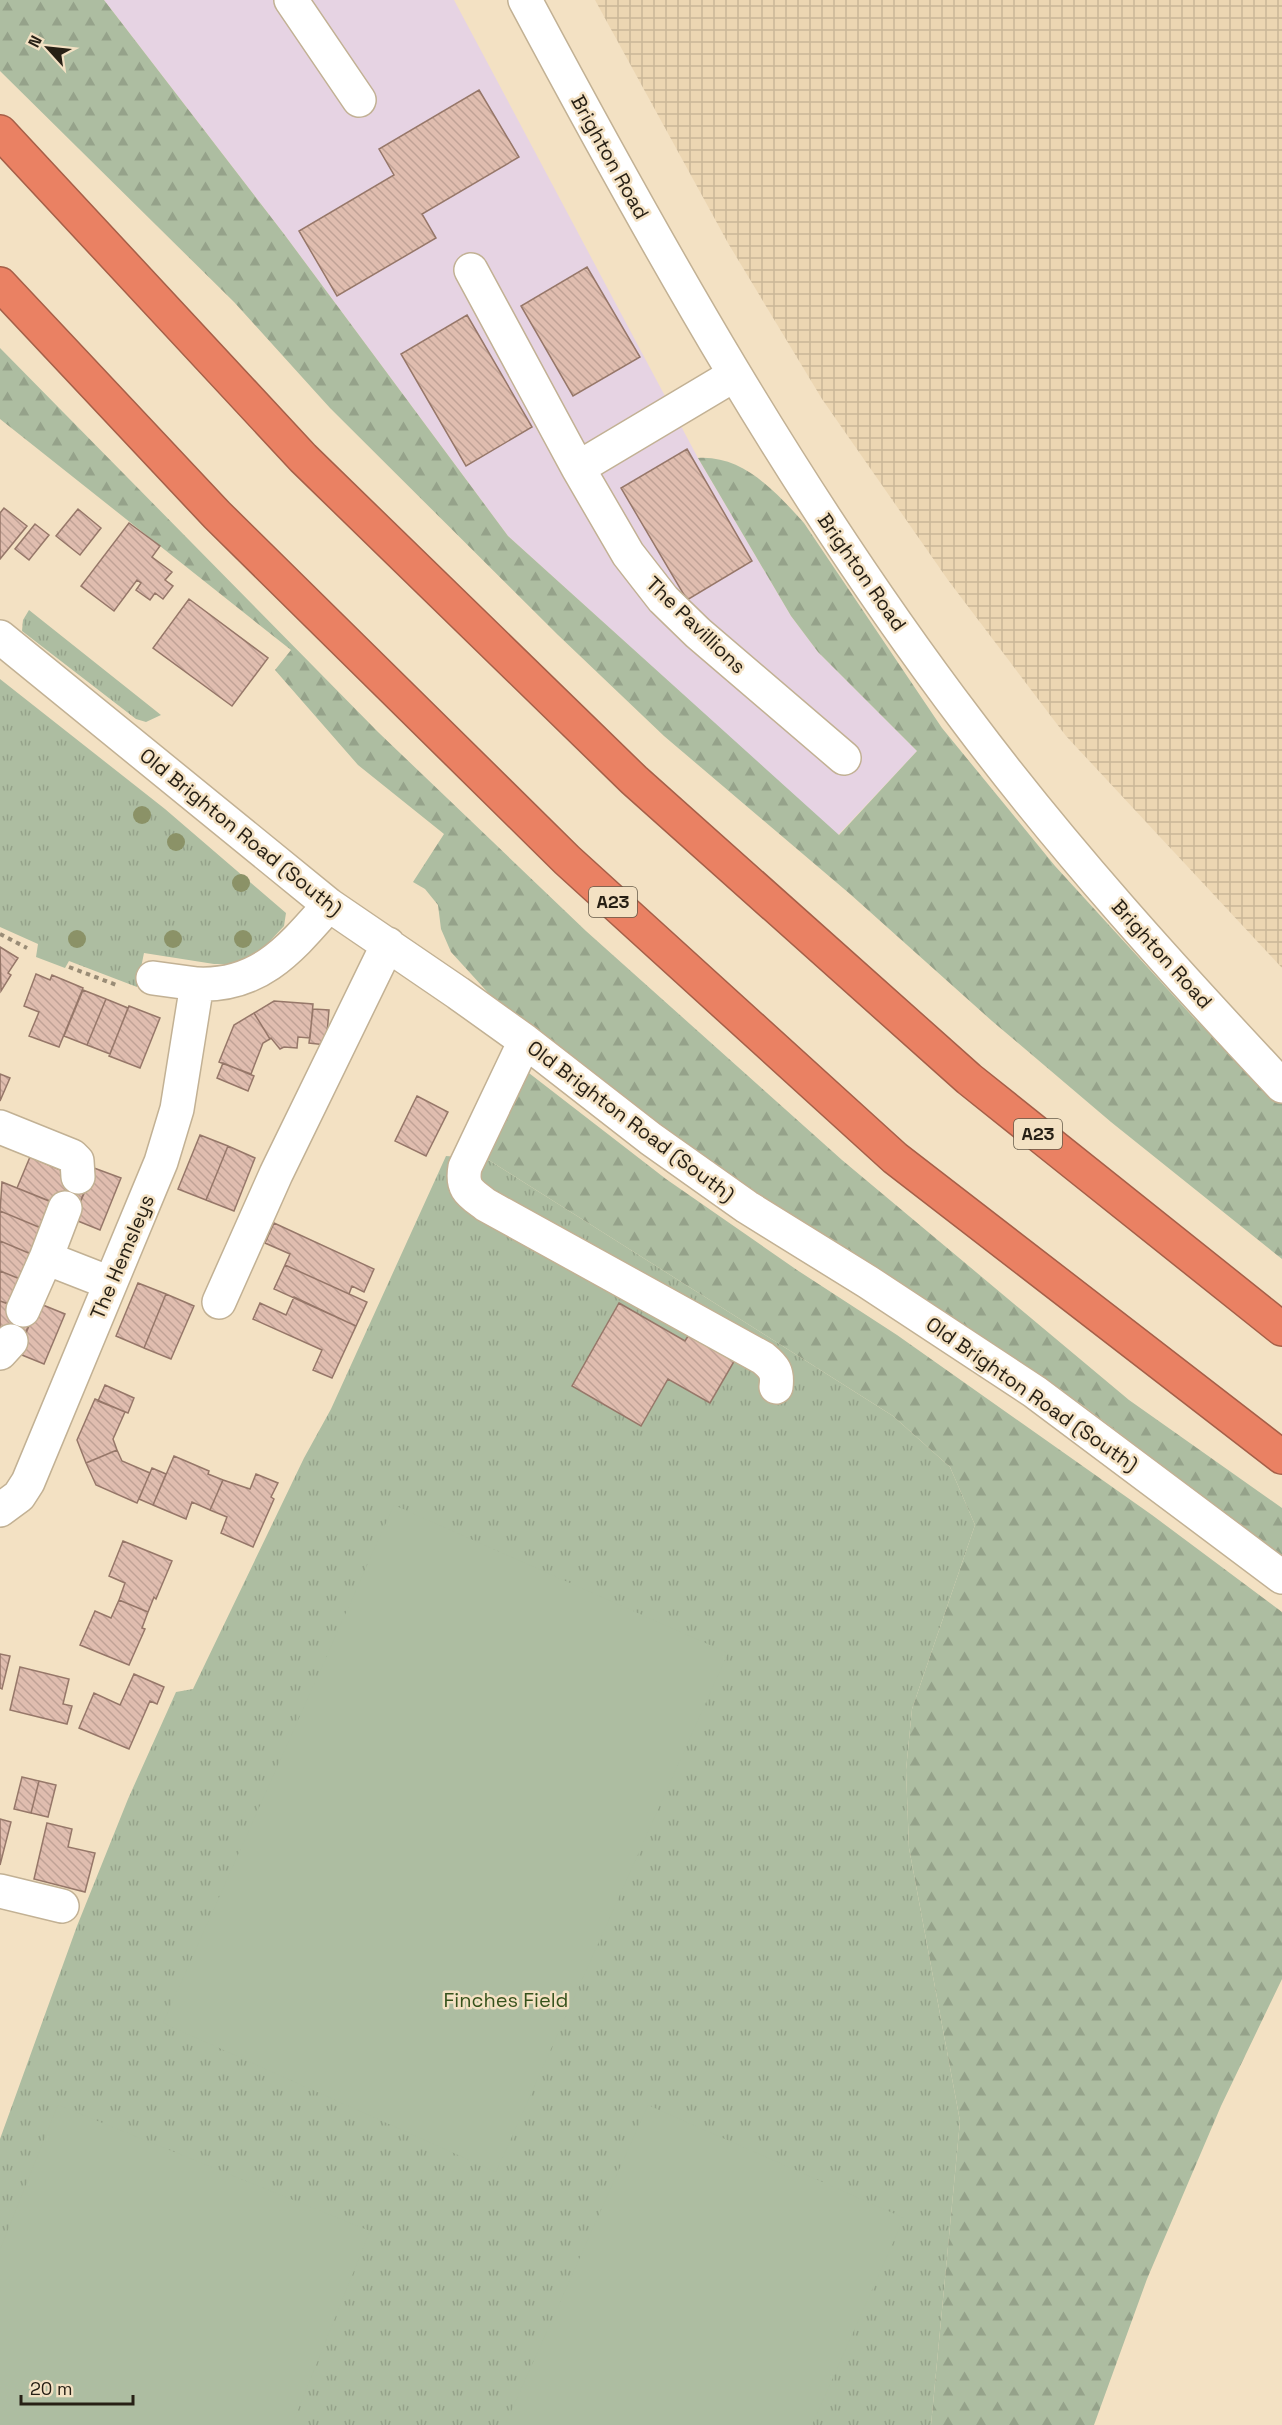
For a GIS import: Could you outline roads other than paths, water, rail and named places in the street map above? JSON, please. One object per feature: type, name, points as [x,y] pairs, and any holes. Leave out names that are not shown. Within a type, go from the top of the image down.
[{"type":"highway","name":"A23","points":[[0,132],[303,458],[634,780],[969,1079],[1282,1329]]},
{"type":"highway","name":"A23","points":[[0,284],[217,515],[567,860],[895,1158],[1282,1457]]},
{"type":"street","points":[[291,0],[359,100]]},
{"type":"street","name":"Brighton Road","points":[[525,0],[599,139],[734,375],[826,521],[922,660],[999,763],[1158,952],[1282,1086]]},
{"type":"street","name":"The Pavillions","points":[[471,270],[578,468],[628,554],[663,599],[698,633],[843,758]]},
{"type":"street","points":[[578,468],[734,375]]},
{"type":"street","name":"Old Brighton Road (South)","points":[[0,637],[329,905],[525,1041],[651,1139],[747,1207],[868,1282],[1035,1392],[1282,1577]]},
{"type":"street","points":[[153,978],[197,984],[234,981],[270,965],[299,939],[329,905]]},
{"type":"street","points":[[219,1302],[276,1174],[388,944]]},
{"type":"street","name":"The Hemsleys","points":[[0,1510],[19,1496],[28,1482],[110,1283],[137,1224],[170,1135],[177,1109],[197,984]]},
{"type":"street","points":[[525,1041],[465,1167],[463,1179],[466,1188],[486,1205],[763,1358],[773,1366],[777,1376],[776,1387]]},
{"type":"street","points":[[0,1127],[72,1156],[77,1161],[78,1177]]},
{"type":"street","points":[[23,1310],[65,1208]]},
{"type":"street","points":[[46,1258],[110,1283]]},
{"type":"street","points":[[0,1891],[62,1906]]},
{"type":"park label","name":"Finches Field","points":[[506,2000]]}]
